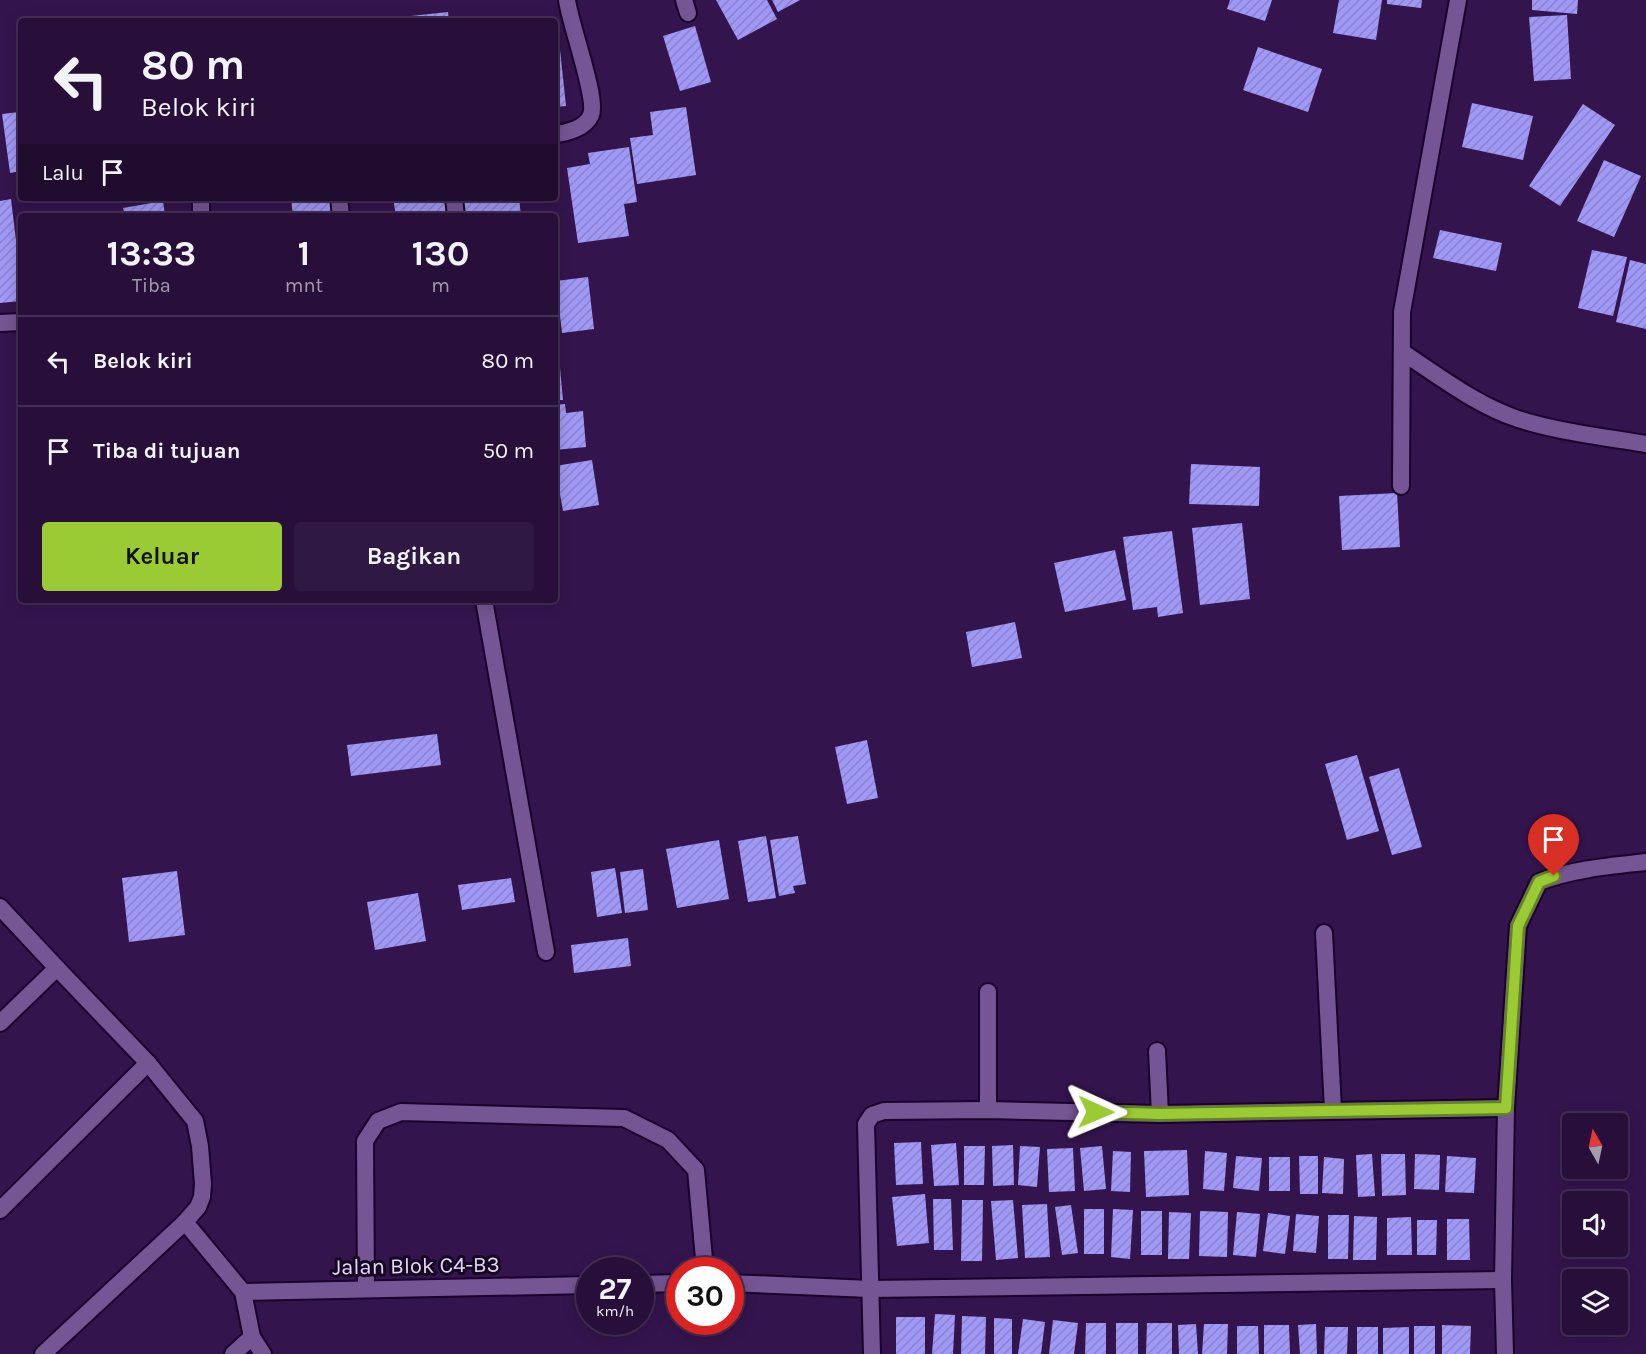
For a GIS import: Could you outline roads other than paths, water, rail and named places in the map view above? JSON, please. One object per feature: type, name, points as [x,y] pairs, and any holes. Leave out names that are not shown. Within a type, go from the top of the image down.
[{"type":"street","points":[[558,134],[581,127],[591,116],[592,97],[567,0]]},
{"type":"street","points":[[1401,486],[1402,312],[1458,0]]},
{"type":"street","points":[[0,323],[18,322]]},
{"type":"street","points":[[1402,352],[1487,406],[1517,419],[1646,444]]},
{"type":"street","points":[[485,603],[546,952]]},
{"type":"street","points":[[1505,1354],[1503,1280],[1506,1108],[1518,926],[1539,882],[1554,876],[1646,862]]},
{"type":"street","points":[[0,907],[148,1063],[195,1121],[200,1146],[203,1184],[198,1207],[185,1222],[43,1354]]},
{"type":"street","points":[[1324,933],[1333,1110]]},
{"type":"street","points":[[0,1023],[57,968]]},
{"type":"street","points":[[988,992],[988,1110]]},
{"type":"street","points":[[1157,1051],[1160,1114]]},
{"type":"street","points":[[0,1210],[148,1063]]},
{"type":"street","points":[[872,1354],[866,1124],[872,1115],[884,1111],[988,1110],[1160,1114],[1506,1108]]},
{"type":"street","points":[[366,1289],[365,1141],[378,1120],[401,1112],[624,1118],[668,1140],[696,1170],[704,1257]]},
{"type":"street","points":[[185,1222],[243,1293],[252,1337],[263,1354]]},
{"type":"street","points":[[744,1284],[870,1289],[1503,1280]]},
{"type":"street","name":"Jalan Blok C4-B3","points":[[243,1293],[576,1285]]},
{"type":"street","points":[[233,1354],[252,1337]]}]
